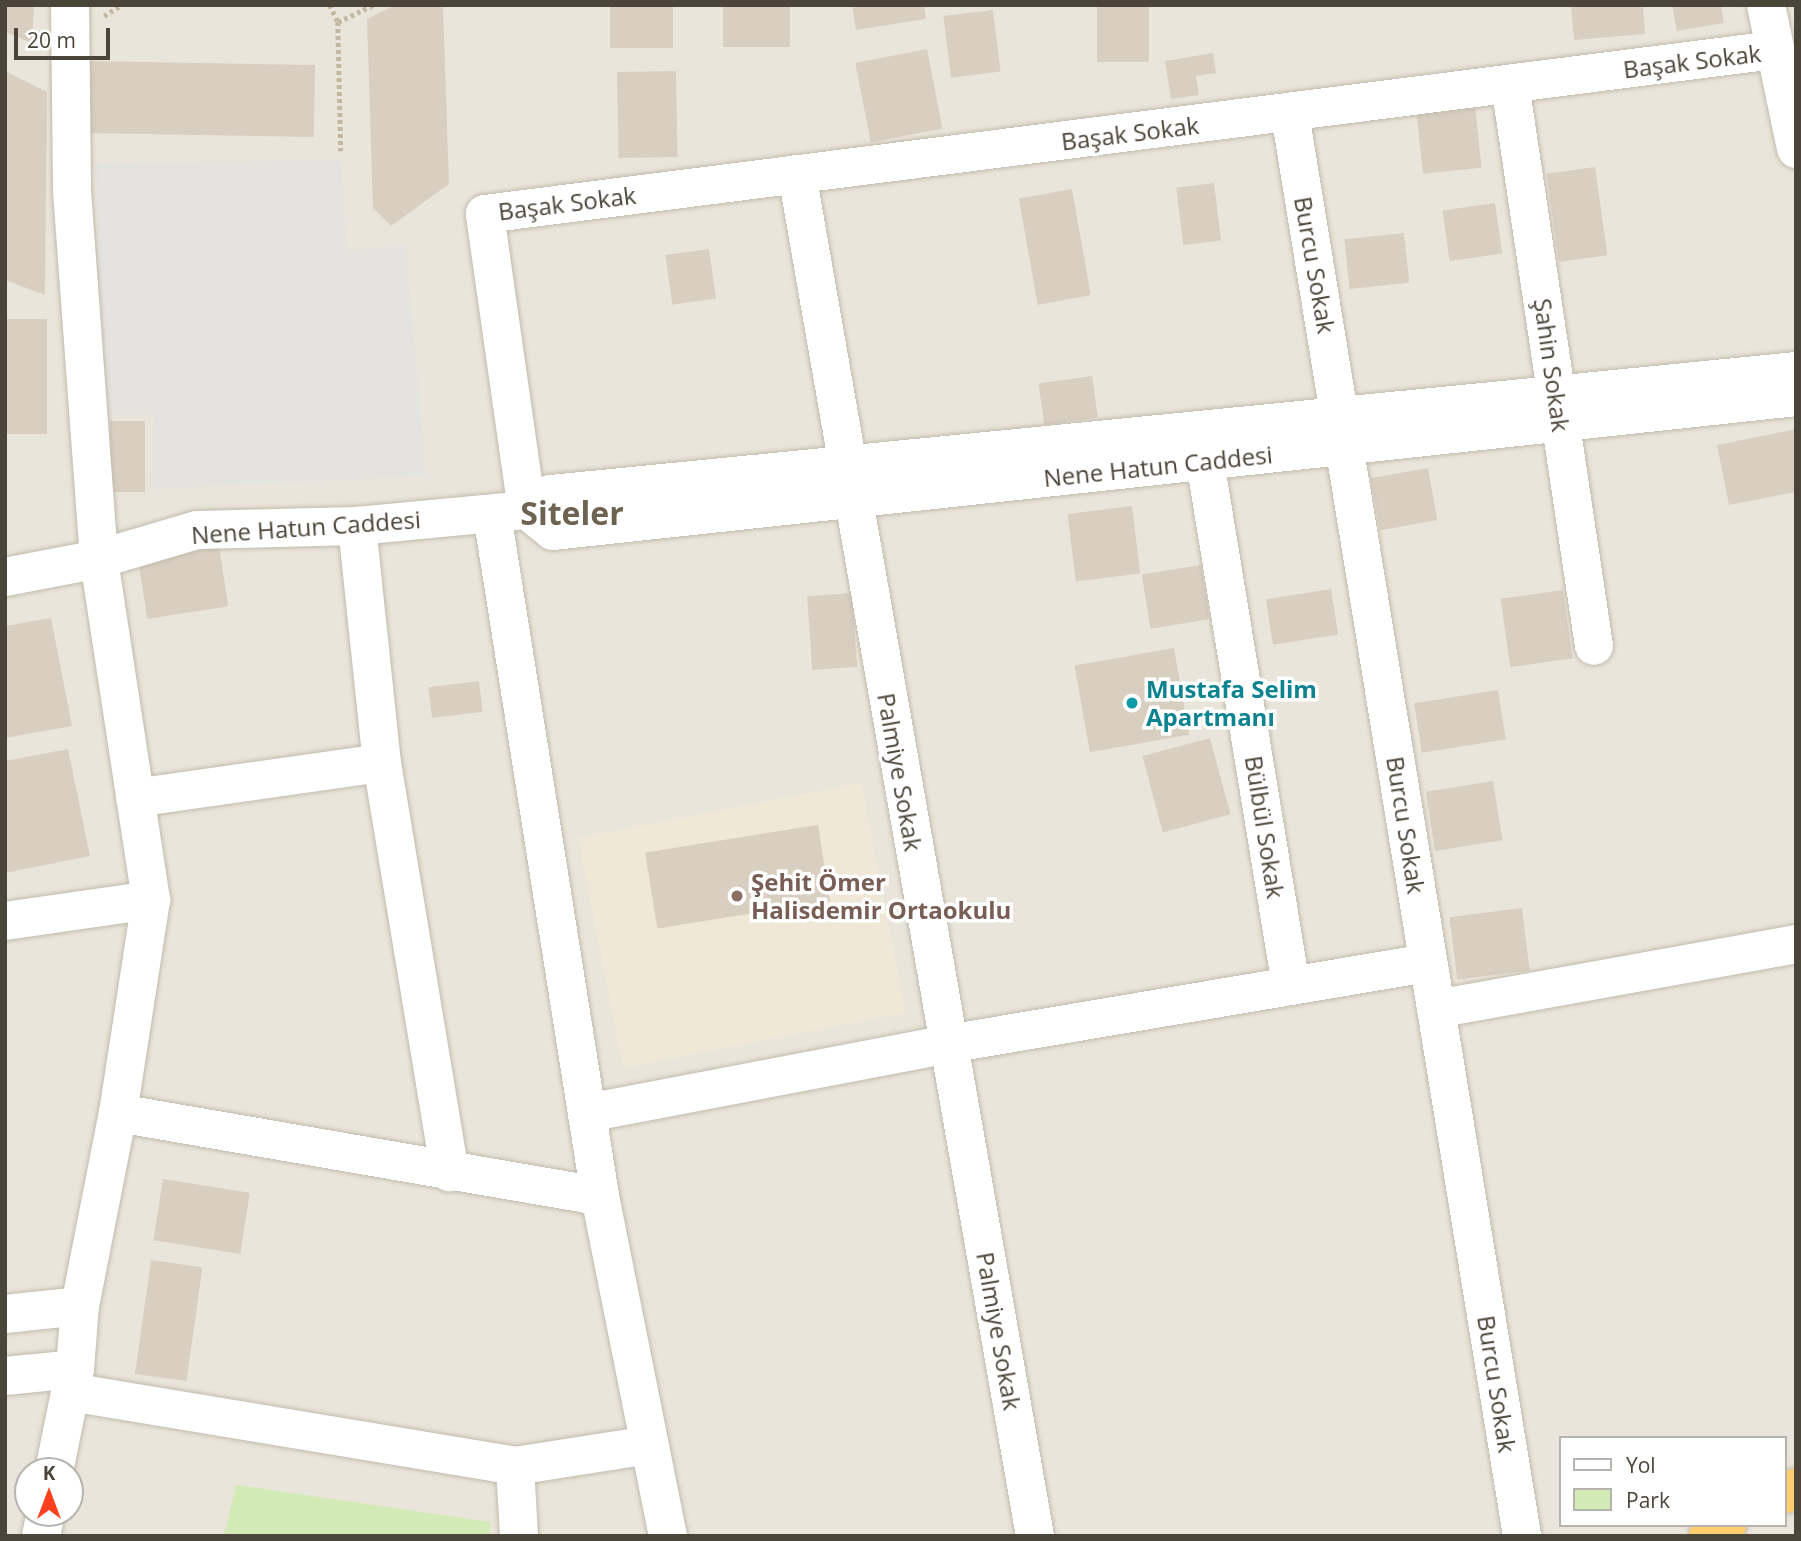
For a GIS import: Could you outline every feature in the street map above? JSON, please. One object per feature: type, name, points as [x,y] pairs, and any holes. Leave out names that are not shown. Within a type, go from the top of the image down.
[{"type":"highway","points":[[1708,1536],[1724,1527]]},
{"type":"street","points":[[57,1457],[73,1381],[80,1306],[118,1112],[151,900],[99,559],[72,190],[70,5]]},
{"type":"street","points":[[1766,5],[1796,149]]},
{"type":"street","name":"Başak Sokak","points":[[509,512],[485,214],[1290,114],[1775,50]]},
{"type":"street","name":"Şahin Sokak","points":[[1510,84],[1594,646]]},
{"type":"street","name":"Burcu Sokak","points":[[1290,114],[1522,1536]]},
{"type":"street","name":"Palmiye Sokak","points":[[797,174],[1035,1536]]},
{"type":"street","name":"Nene Hatun Caddesi","points":[[1558,409],[1796,370]]},
{"type":"street","name":"Nene Hatun Caddesi","points":[[850,482],[1558,409],[1796,397]]},
{"type":"street","name":"Nene Hatun Caddesi","points":[[5,577],[99,559],[197,530],[357,526],[509,512],[551,494],[850,482],[1205,461],[1343,431]]},
{"type":"street","name":"Bülbül Sokak","points":[[1205,461],[1291,986]]},
{"type":"street","points":[[509,512],[600,1196],[668,1536]]},
{"type":"street","points":[[357,526],[383,763],[450,1172]]},
{"type":"street","points":[[135,798],[383,763]]},
{"type":"street","points":[[5,921],[151,900]]},
{"type":"street","points":[[1436,1009],[1796,944]]},
{"type":"street","points":[[587,1112],[948,1044],[1428,963]]},
{"type":"street","points":[[118,1112],[450,1172],[600,1196]]},
{"type":"street","points":[[5,1314],[80,1306]]},
{"type":"street","points":[[5,1376],[73,1381],[515,1466],[649,1445]]},
{"type":"street","points":[[515,1466],[519,1536]]},
{"type":"path","points":[[330,5],[338,22],[341,152]]},
{"type":"path","points":[[338,22],[373,5]]},
{"type":"shaded area","points":[[5,5],[1796,5],[1796,1536],[5,1536]]},
{"type":"shaded area","points":[[341,160],[347,250],[406,246],[426,476],[151,489],[154,415],[105,415],[95,163]]},
{"type":"shaded area","name":"Şehit Ömer Halisdemir Ortaokulu","points":[[861,783],[906,1013],[623,1068],[578,838]]},
{"type":"green space","points":[[236,1485],[490,1522],[490,1536],[224,1536]]},
{"type":"building","points":[[5,5],[34,5],[32,43],[5,32]]},
{"type":"building","points":[[395,5],[443,5],[449,184],[391,226],[373,208],[367,19]]},
{"type":"building","points":[[610,5],[673,5],[673,48],[610,48]]},
{"type":"building","points":[[723,5],[790,5],[790,47],[723,47]]},
{"type":"building","points":[[852,5],[924,5],[926,19],[856,30]]},
{"type":"building","points":[[1097,5],[1149,5],[1149,62],[1097,62]]},
{"type":"building","points":[[1571,5],[1643,5],[1645,34],[1574,40]]},
{"type":"building","points":[[1672,5],[1721,5],[1724,23],[1677,31]]},
{"type":"building","points":[[993,10],[1001,72],[951,78],[943,16]]},
{"type":"building","points":[[927,49],[942,129],[871,142],[855,63]]},
{"type":"building","points":[[1213,53],[1216,73],[1196,76],[1199,95],[1171,99],[1165,61]]},
{"type":"building","points":[[87,61],[315,65],[314,137],[86,133]]},
{"type":"building","points":[[5,71],[47,92],[45,295],[5,280]]},
{"type":"building","points":[[676,71],[678,157],[619,158],[617,72]]},
{"type":"building","points":[[1475,105],[1482,168],[1423,174],[1416,111]]},
{"type":"building","points":[[1595,167],[1607,255],[1559,262],[1546,174]]},
{"type":"building","points":[[1214,183],[1221,241],[1183,245],[1176,188]]},
{"type":"building","points":[[1072,189],[1091,295],[1038,305],[1019,198]]},
{"type":"building","points":[[1495,203],[1502,254],[1450,261],[1443,210]]},
{"type":"building","points":[[1404,233],[1409,283],[1350,289],[1344,239]]},
{"type":"building","points":[[709,249],[716,299],[672,305],[665,255]]},
{"type":"building","points":[[5,319],[47,319],[47,434],[5,434]]},
{"type":"building","points":[[1092,376],[1098,418],[1044,425],[1039,384]]},
{"type":"building","points":[[110,421],[145,421],[145,492],[110,492]]},
{"type":"building","points":[[1796,429],[1796,492],[1729,505],[1717,445]]},
{"type":"building","points":[[1428,468],[1437,520],[1380,530],[1371,478]]},
{"type":"building","points":[[1132,506],[1140,573],[1076,581],[1067,514]]},
{"type":"building","points":[[219,547],[228,606],[147,619],[138,560]]},
{"type":"building","points":[[1201,565],[1210,619],[1150,629],[1142,574]]},
{"type":"building","points":[[1331,589],[1338,634],[1273,645],[1266,599]]},
{"type":"building","points":[[1563,590],[1573,658],[1510,667],[1501,599]]},
{"type":"building","points":[[852,593],[857,667],[812,670],[807,596]]},
{"type":"building","points":[[51,618],[72,726],[5,738],[5,626]]},
{"type":"building","name":"Mustafa Selim Apartmanı","points":[[1174,648],[1189,735],[1090,752],[1075,666]]},
{"type":"building","points":[[479,681],[483,712],[432,718],[428,687]]},
{"type":"building","points":[[1498,690],[1506,739],[1422,753],[1414,703]]},
{"type":"building","points":[[1210,738],[1230,814],[1163,832],[1142,756]]},
{"type":"building","points":[[68,749],[90,856],[5,873],[5,761]]},
{"type":"building","points":[[1493,781],[1502,840],[1435,851],[1426,792]]},
{"type":"building","points":[[818,825],[830,901],[657,928],[645,852]]},
{"type":"building","points":[[1522,908],[1530,971],[1457,979],[1450,917]]},
{"type":"building","points":[[163,1179],[250,1193],[240,1254],[153,1240]]},
{"type":"building","points":[[151,1260],[202,1267],[186,1381],[135,1374]]},
{"type":"place","name":"Mustafa Selim Apartmanı","points":[[1132,703]]},
{"type":"place","name":"Şehit Ömer Halisdemir Ortaokulu","points":[[737,896]]},
{"type":"district","name":"Siteler","points":[[572,513]]}]
